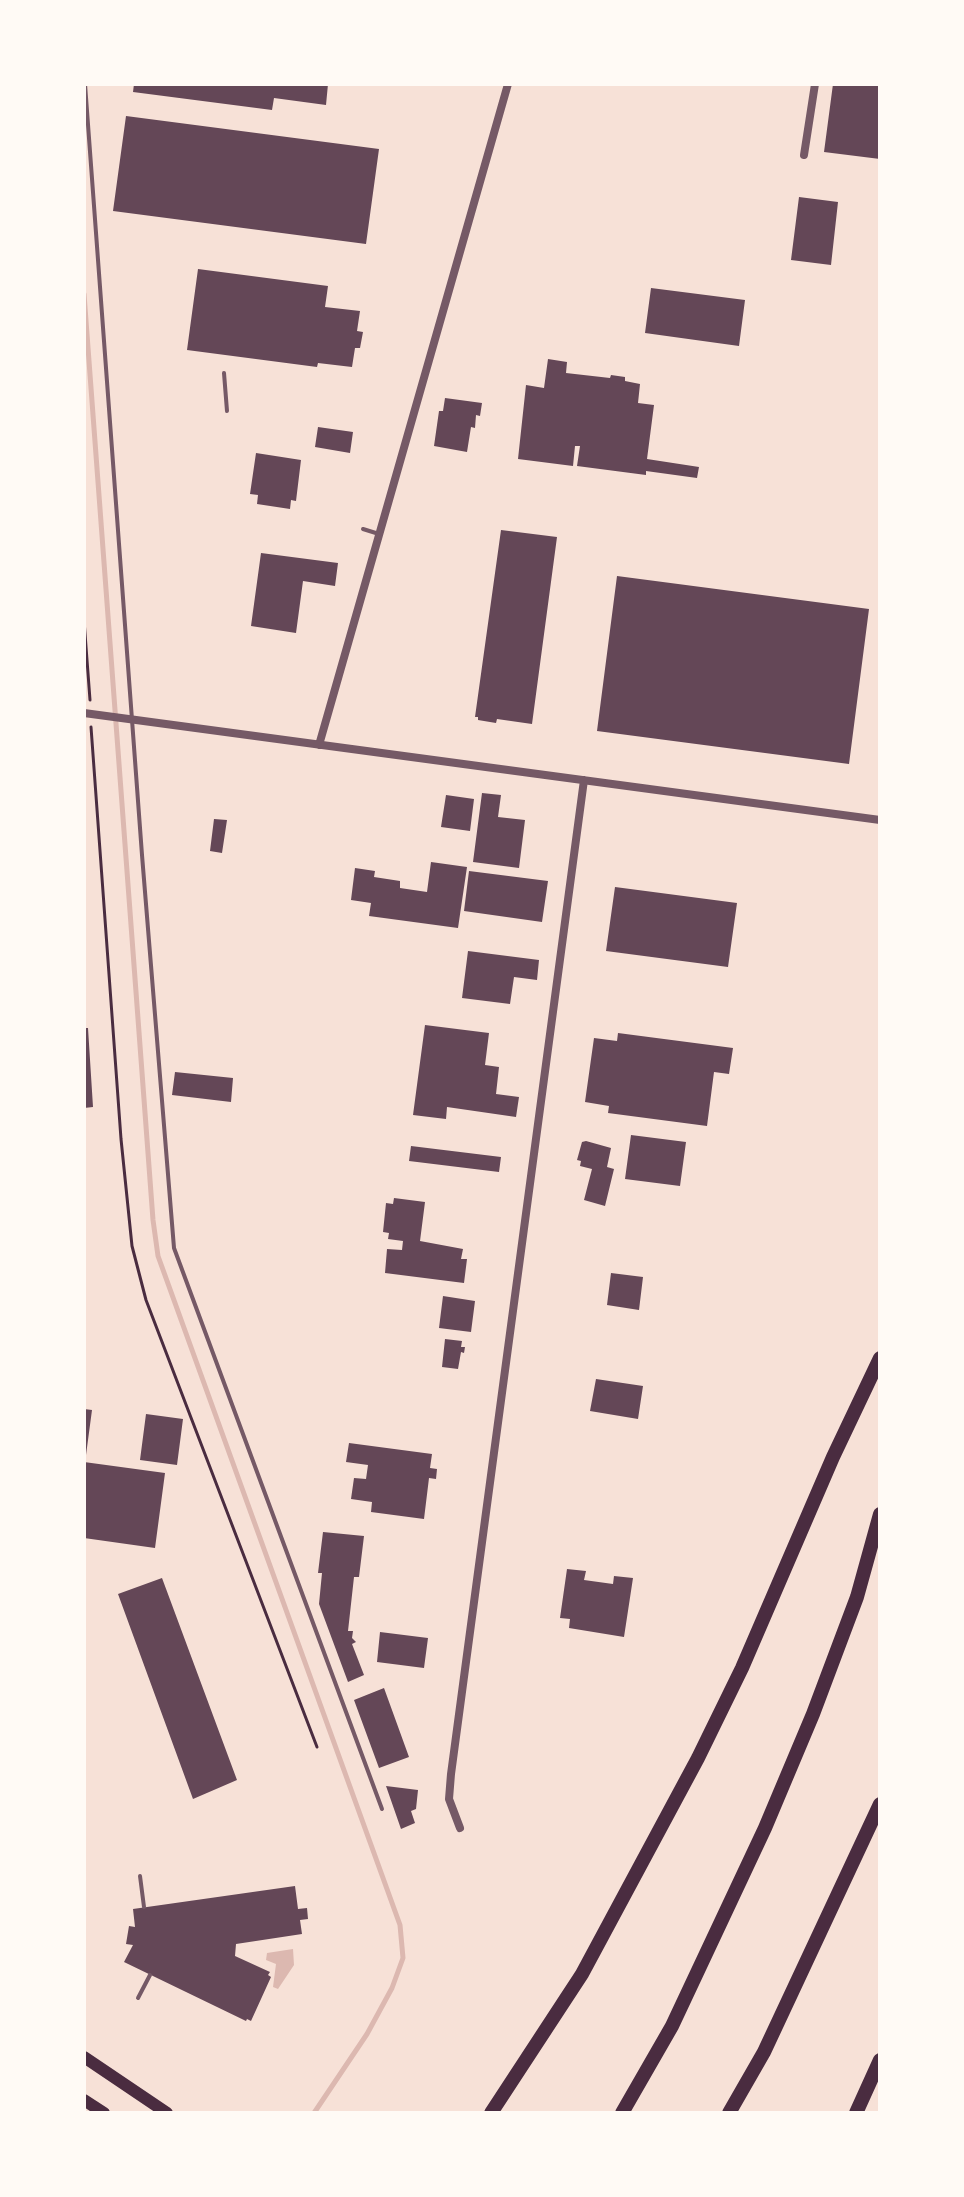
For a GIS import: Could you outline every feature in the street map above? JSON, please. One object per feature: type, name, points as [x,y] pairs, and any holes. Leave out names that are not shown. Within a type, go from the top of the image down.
[{"type":"highway","points":[[491,2113],[582,1974],[698,1758],[742,1668],[833,1457],[880,1358]]},
{"type":"highway","points":[[622,2113],[672,2026],[765,1828],[813,1714],[857,1597],[880,1514]]},
{"type":"highway","points":[[729,2113],[764,2052],[880,1804]]},
{"type":"highway","points":[[856,2113],[880,2060]]},
{"type":"main road","points":[[84,2057],[167,2113]]},
{"type":"main road","points":[[84,2100],[104,2113]]},
{"type":"street","points":[[319,745],[508,84]]},
{"type":"street","points":[[804,155],[815,84]]},
{"type":"street","points":[[87,714],[880,820]]},
{"type":"street","points":[[460,1828],[449,1799],[451,1774],[584,780]]},
{"type":"lane","points":[[85,84],[130,720],[174,1248],[382,1809]]},
{"type":"lane","points":[[224,373],[227,411]]},
{"type":"lane","points":[[363,529],[379,534]]},
{"type":"lane","points":[[140,1876],[144,1907]]},
{"type":"lane","points":[[138,1998],[150,1975]]},
{"type":"shaded area","points":[[293,1949],[294,1965],[278,1989],[273,1987],[276,1964],[266,1960],[267,1953]]},
{"type":"building","points":[[134,84],[328,84],[326,105],[274,98],[272,110],[133,92]]},
{"type":"building","points":[[833,84],[880,84],[880,159],[824,152]]},
{"type":"building","points":[[126,116],[379,149],[366,244],[113,211]]},
{"type":"building","points":[[799,197],[838,202],[831,265],[791,260]]},
{"type":"building","points":[[198,269],[328,286],[325,307],[360,311],[357,331],[363,332],[360,348],[355,348],[352,367],[318,363],[317,367],[187,350]]},
{"type":"building","points":[[651,288],[745,300],[739,346],[645,333]]},
{"type":"building","points":[[548,359],[567,362],[566,373],[625,377],[625,381],[640,384],[638,403],[654,405],[647,459],[699,467],[697,478],[577,466],[580,446],[575,446],[573,466],[518,459],[526,385],[544,388]]},
{"type":"building","points":[[445,398],[482,403],[480,416],[476,415],[475,428],[471,427],[467,452],[434,446],[439,411],[443,411]]},
{"type":"building","points":[[318,427],[353,432],[350,453],[315,447]]},
{"type":"building","points":[[256,453],[301,460],[296,501],[291,500],[290,509],[257,504],[258,495],[250,494]]},
{"type":"building","points":[[501,530],[557,537],[532,724],[497,719],[496,723],[475,717]]},
{"type":"building","points":[[261,553],[338,563],[335,586],[303,581],[296,633],[251,626]]},
{"type":"building","points":[[617,576],[869,609],[849,764],[597,731]]},
{"type":"building","points":[[482,793],[501,795],[498,817],[525,820],[519,868],[473,862]]},
{"type":"building","points":[[446,795],[474,799],[470,831],[441,827]]},
{"type":"building","points":[[214,819],[227,820],[222,853],[210,851]]},
{"type":"building","points":[[431,862],[467,867],[458,928],[369,916],[371,903],[351,900],[355,868],[375,871],[374,877],[400,881],[400,888],[427,892]]},
{"type":"building","points":[[469,871],[548,881],[542,922],[464,911]]},
{"type":"building","points":[[615,887],[737,903],[728,967],[606,951]]},
{"type":"building","points":[[468,951],[539,960],[537,980],[514,977],[510,1004],[462,998]]},
{"type":"building","points":[[425,1025],[489,1033],[485,1065],[499,1067],[496,1094],[519,1097],[516,1117],[447,1107],[446,1119],[413,1115]]},
{"type":"building","points":[[84,1028],[88,1028],[93,1107],[84,1108]]},
{"type":"building","points":[[618,1033],[733,1048],[729,1074],[714,1072],[707,1126],[608,1113],[609,1106],[585,1102],[594,1038],[617,1041]]},
{"type":"building","points":[[175,1072],[233,1078],[231,1102],[172,1095]]},
{"type":"building","points":[[631,1135],[686,1142],[680,1186],[625,1179]]},
{"type":"building","points":[[582,1142],[611,1148],[607,1167],[614,1169],[605,1206],[584,1200],[592,1169],[580,1166],[581,1161],[577,1160]]},
{"type":"building","points":[[411,1146],[501,1157],[499,1172],[409,1161]]},
{"type":"building","points":[[394,1198],[425,1202],[420,1241],[463,1249],[461,1259],[467,1259],[464,1283],[385,1273],[387,1249],[402,1250],[403,1241],[388,1239],[389,1233],[383,1232],[386,1203],[393,1204]]},
{"type":"building","points":[[611,1273],[643,1277],[639,1310],[607,1305]]},
{"type":"building","points":[[443,1296],[475,1301],[471,1332],[439,1328]]},
{"type":"building","points":[[445,1339],[462,1341],[461,1347],[465,1347],[458,1369],[442,1367]]},
{"type":"building","points":[[596,1379],[643,1386],[638,1419],[590,1411]]},
{"type":"building","points":[[84,1409],[92,1410],[86,1455],[84,1455]]},
{"type":"building","points":[[146,1414],[183,1419],[177,1465],[140,1460]]},
{"type":"building","points":[[349,1443],[432,1454],[430,1468],[437,1469],[436,1479],[429,1478],[424,1519],[371,1512],[372,1502],[351,1499],[354,1478],[366,1479],[368,1465],[346,1462]]},
{"type":"building","points":[[84,1462],[165,1473],[155,1548],[84,1538]]},
{"type":"building","points":[[323,1532],[364,1536],[359,1577],[354,1577],[348,1631],[353,1631],[352,1638],[356,1642],[352,1644],[364,1675],[348,1682],[319,1604],[322,1573],[318,1573]]},
{"type":"building","points":[[567,1569],[586,1571],[584,1580],[613,1584],[614,1576],[633,1578],[624,1637],[569,1628],[570,1619],[560,1618]]},
{"type":"building","points":[[162,1578],[237,1780],[193,1799],[118,1594]]},
{"type":"building","points":[[380,1632],[428,1638],[424,1668],[377,1662]]},
{"type":"building","points":[[384,1688],[409,1757],[379,1768],[354,1700]]},
{"type":"building","points":[[386,1786],[418,1790],[416,1809],[411,1811],[415,1823],[401,1829]]},
{"type":"building","points":[[295,1886],[298,1909],[307,1908],[308,1919],[300,1920],[302,1934],[236,1944],[235,1956],[270,1972],[268,1975],[271,1977],[251,2021],[124,1962],[133,1945],[126,1944],[129,1926],[135,1927],[133,1909]]},
{"type":"waterway","points":[[84,294],[158,1256],[400,1925],[403,1958],[392,1988],[367,2034],[314,2113]]}]
